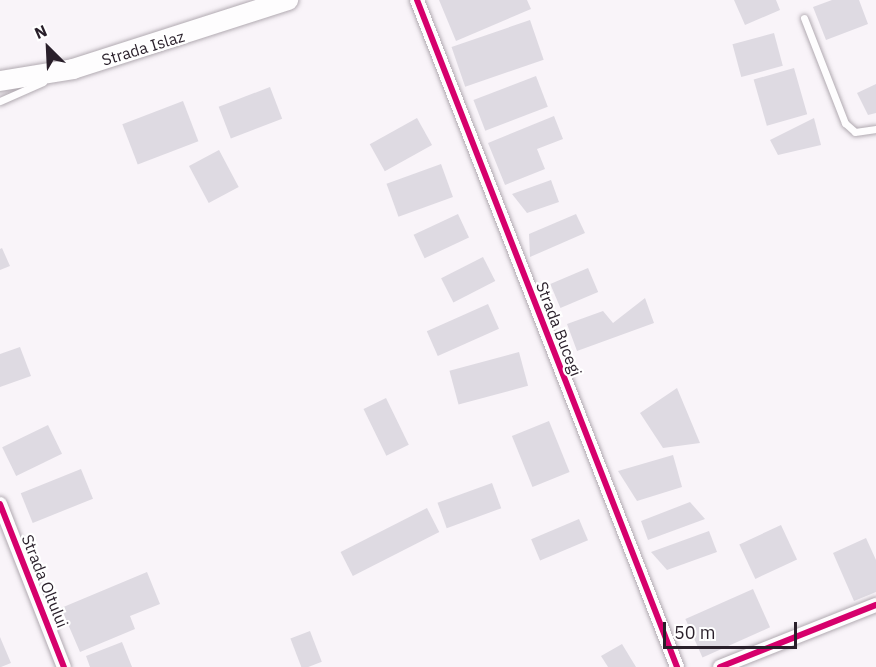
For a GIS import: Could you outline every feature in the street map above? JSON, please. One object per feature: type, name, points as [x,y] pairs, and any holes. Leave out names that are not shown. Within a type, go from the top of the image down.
[{"type":"main road","name":"Strada Islaz","points":[[73,69],[288,0]]},
{"type":"main road","points":[[0,81],[73,69]]},
{"type":"street","name":"Strada Bucegi","points":[[417,0],[677,667]]},
{"type":"street","name":"Strada Oltului","points":[[0,504],[64,667]]},
{"type":"street","points":[[720,667],[876,605]]},
{"type":"lane","points":[[804,18],[845,123],[855,132],[876,129]]},
{"type":"lane","name":"Strada Islaz","points":[[0,100],[73,69]]},
{"type":"building","points":[[439,0],[527,0],[531,9],[456,41]]},
{"type":"building","points":[[734,0],[776,0],[780,10],[745,25]]},
{"type":"building","points":[[832,0],[859,0],[868,24],[826,40],[813,7]]},
{"type":"building","points":[[530,20],[544,60],[465,87],[452,47]]},
{"type":"building","points":[[774,33],[783,66],[741,77],[732,44]]},
{"type":"building","points":[[794,68],[807,114],[767,126],[754,80]]},
{"type":"building","points":[[536,76],[548,107],[485,131],[473,100]]},
{"type":"building","points":[[876,84],[876,113],[868,115],[857,93]]},
{"type":"building","points":[[270,87],[282,119],[231,138],[219,107]]},
{"type":"building","points":[[183,101],[198,141],[138,164],[122,124]]},
{"type":"building","points":[[554,116],[563,139],[537,149],[545,169],[505,185],[488,143]]},
{"type":"building","points":[[417,118],[432,145],[385,171],[370,144]]},
{"type":"building","points":[[814,118],[821,145],[778,155],[770,140]]},
{"type":"building","points":[[219,150],[239,187],[209,203],[189,166]]},
{"type":"building","points":[[441,164],[453,197],[398,217],[386,184]]},
{"type":"building","points":[[551,180],[559,202],[527,213],[512,194]]},
{"type":"building","points":[[458,214],[469,238],[425,258],[414,235]]},
{"type":"building","points":[[576,214],[585,233],[530,257],[529,234]]},
{"type":"building","points":[[2,248],[10,266],[0,270],[0,249]]},
{"type":"building","points":[[483,257],[495,281],[453,302],[441,278]]},
{"type":"building","points":[[588,268],[598,292],[560,308],[550,284]]},
{"type":"building","points":[[645,298],[654,323],[577,351],[567,324],[603,311],[613,323]]},
{"type":"building","points":[[488,304],[499,329],[438,356],[427,331]]},
{"type":"building","points":[[20,347],[31,376],[0,387],[0,354]]},
{"type":"building","points":[[519,352],[528,386],[459,404],[449,371]]},
{"type":"building","points":[[677,388],[700,443],[663,448],[640,413]]},
{"type":"building","points":[[386,398],[409,445],[386,456],[364,409]]},
{"type":"building","points":[[549,421],[570,472],[533,487],[512,436]]},
{"type":"building","points":[[48,425],[62,454],[16,476],[2,447]]},
{"type":"building","points":[[673,455],[682,487],[637,501],[618,471]]},
{"type":"building","points":[[81,469],[93,499],[33,523],[21,493]]},
{"type":"building","points":[[492,483],[501,508],[447,528],[437,503]]},
{"type":"building","points":[[690,502],[705,519],[648,540],[641,521]]},
{"type":"building","points":[[427,508],[439,532],[353,576],[341,552]]},
{"type":"building","points":[[579,519],[588,540],[540,560],[531,539]]},
{"type":"building","points":[[781,525],[797,559],[755,579],[739,544]]},
{"type":"building","points":[[709,531],[717,552],[667,570],[651,552]]},
{"type":"building","points":[[866,538],[876,560],[876,592],[854,601],[833,553]]},
{"type":"building","points":[[147,572],[160,604],[130,616],[135,629],[80,652],[61,608]]},
{"type":"building","points":[[753,589],[770,627],[702,657],[685,619]]},
{"type":"building","points":[[310,631],[322,662],[301,667],[290,639]]},
{"type":"building","points":[[0,637],[11,663],[1,667],[0,667]]},
{"type":"building","points":[[122,642],[132,667],[90,667],[86,656]]},
{"type":"building","points":[[622,644],[636,667],[608,667],[601,656]]},
{"type":"cycle path","points":[[417,0],[677,667]]},
{"type":"cycle path","points":[[0,504],[64,667]]},
{"type":"cycle path","points":[[720,667],[876,605]]}]
